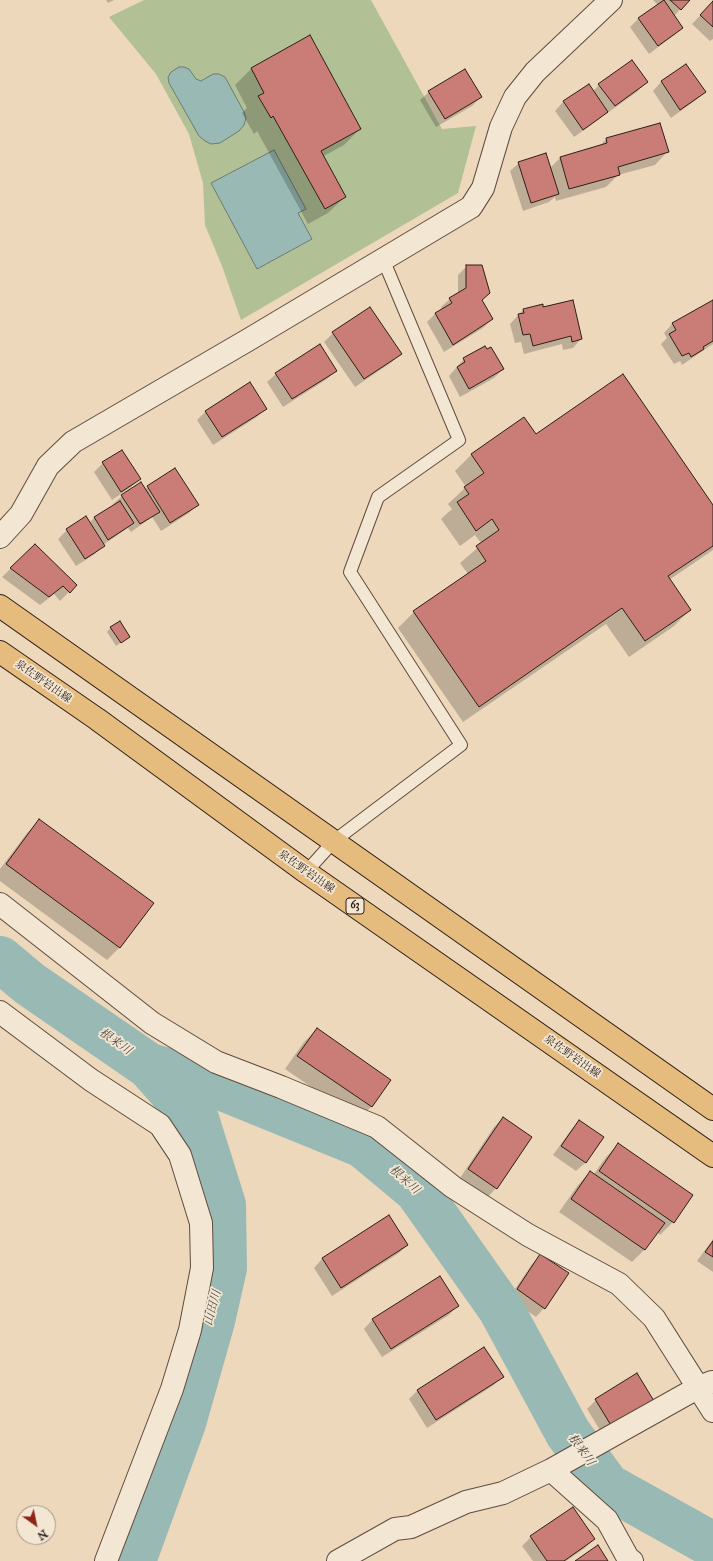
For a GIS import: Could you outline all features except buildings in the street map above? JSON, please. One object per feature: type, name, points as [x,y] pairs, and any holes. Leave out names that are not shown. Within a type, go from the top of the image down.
[{"type":"main road","points":[[0,606],[713,1109]]},
{"type":"main road","name":"泉佐野岩出線","points":[[0,652],[103,724],[306,872],[713,1156]]},
{"type":"street","points":[[0,537],[21,514],[48,466],[73,442],[471,207],[483,188],[500,127],[515,97],[535,72],[611,0]]},
{"type":"street","points":[[0,904],[152,1023],[216,1062],[281,1086],[378,1127],[465,1195],[528,1235],[619,1284],[654,1318],[706,1384],[713,1411]]},
{"type":"street","points":[[0,1012],[91,1080],[160,1125],[180,1155],[202,1223],[202,1268],[190,1330],[172,1389],[106,1561]]},
{"type":"street","points":[[338,1561],[395,1529],[411,1527],[466,1502],[503,1493],[558,1467],[706,1384]]},
{"type":"street","points":[[558,1467],[607,1520],[628,1558],[632,1561]]},
{"type":"lane","points":[[306,872],[334,841],[461,745],[350,572],[378,497],[459,440],[383,259]]},
{"type":"green space","points":[[144,0],[371,0],[442,129],[476,126],[458,193],[241,320],[222,266],[205,225],[203,183],[189,134],[156,74],[109,17]]},
{"type":"water","points":[[179,67],[189,69],[196,79],[201,81],[213,74],[219,74],[225,77],[246,118],[244,125],[239,131],[220,143],[211,144],[199,136],[169,83],[168,77],[171,72]]},
{"type":"water","points":[[274,150],[306,209],[298,213],[312,239],[257,269],[211,183]]},
{"type":"waterway","name":"根来川","points":[[0,959],[30,984],[149,1066],[213,1084],[363,1145],[417,1190],[501,1309],[568,1433],[607,1486],[713,1545]]},
{"type":"waterway","name":"山田川","points":[[133,1561],[183,1423],[212,1321],[224,1268],[223,1205],[196,1119],[149,1066]]}]
